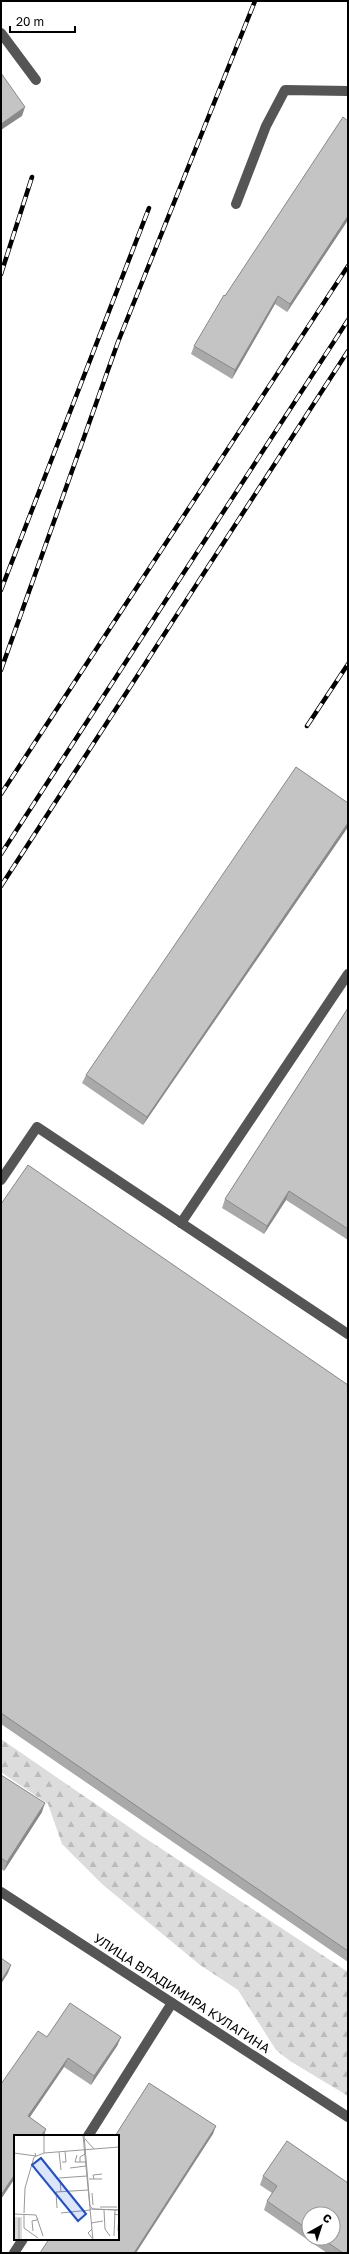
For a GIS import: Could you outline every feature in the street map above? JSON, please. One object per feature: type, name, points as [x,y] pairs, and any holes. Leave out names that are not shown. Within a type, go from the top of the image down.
[{"type":"lane","points":[[1,33],[36,80]]},
{"type":"lane","points":[[236,204],[266,126],[285,90],[348,91]]},
{"type":"lane","points":[[181,1223],[348,974]]},
{"type":"lane","points":[[1,1180],[37,1127],[348,1334]]},
{"type":"lane","name":"УЛИЦА ВЛАДИМИРА КУЛАГИНА","points":[[1,1892],[348,2117]]},
{"type":"lane","points":[[89,2135],[172,2003]]},
{"type":"lane","points":[[14,2253],[22,2240]]},
{"type":"green space","points":[[1,1739],[145,1838],[348,1972],[348,2096],[290,2061],[276,2050],[238,1990],[200,1965],[102,1884],[62,1844],[48,1804],[1,1772]]},
{"type":"building","points":[[1,73],[25,107],[1,124]]},
{"type":"building","points":[[343,117],[348,121],[348,216],[290,304],[278,296],[235,370],[194,346],[224,295],[225,296]]},
{"type":"building","points":[[296,767],[348,803],[348,823],[147,1117],[86,1075]]},
{"type":"building","points":[[348,1008],[348,1229],[289,1191],[267,1226],[225,1199]]},
{"type":"building","points":[[28,1165],[348,1385],[348,1951],[1,1713],[1,1204]]},
{"type":"building","points":[[1,1775],[45,1803],[7,1862],[1,1858]]},
{"type":"building","points":[[1,1958],[11,1965],[1,1981]]},
{"type":"building","points":[[70,2003],[121,2037],[94,2076],[68,2058],[28,2116],[46,2129],[42,2135],[14,2135],[14,2176],[1,2195],[1,2084],[38,2031],[47,2037]]},
{"type":"building","points":[[149,2083],[216,2126],[134,2253],[40,2253],[48,2240],[119,2240],[119,2135],[116,2135]]},
{"type":"building","points":[[287,2141],[348,2183],[348,2253],[343,2253],[333,2246],[341,2246],[341,2206],[301,2206],[301,2224],[267,2201],[277,2186],[263,2176]]},
{"type":"railway","points":[[1,670],[118,342],[255,1]]},
{"type":"railway","points":[[1,274],[32,177]]},
{"type":"railway","points":[[1,590],[149,208]]},
{"type":"railway","points":[[1,794],[348,266]]},
{"type":"railway","points":[[1,854],[348,320]]},
{"type":"railway","points":[[1,886],[348,351]]},
{"type":"railway","points":[[307,726],[348,664]]}]
